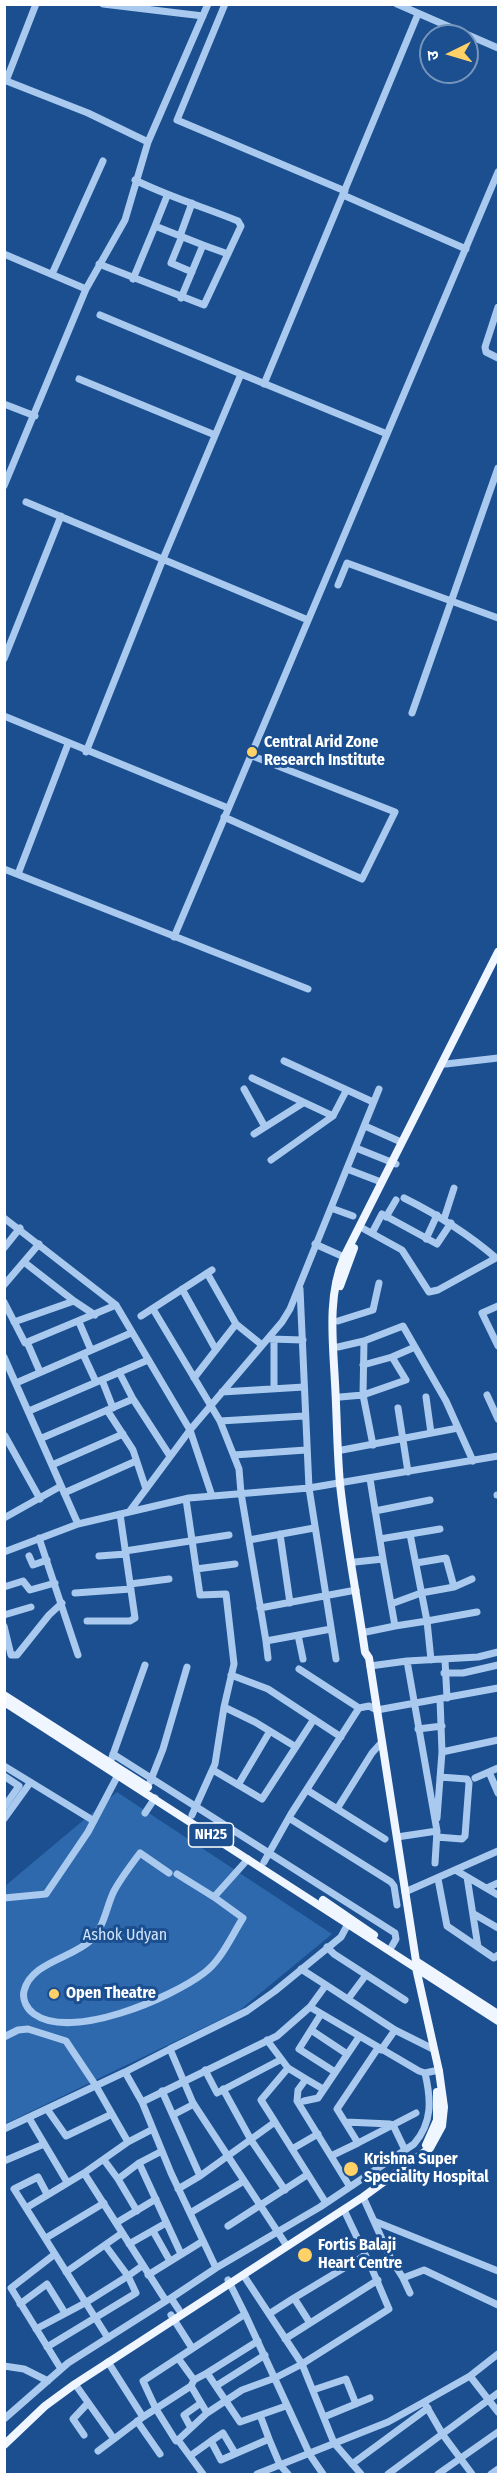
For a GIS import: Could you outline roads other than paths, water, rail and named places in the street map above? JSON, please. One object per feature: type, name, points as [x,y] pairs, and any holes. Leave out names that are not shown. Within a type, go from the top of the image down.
[{"type":"main road","points":[[4,2437],[65,2384],[229,2282],[424,2146],[434,2130],[438,2112],[433,2071],[435,2058],[416,1965],[342,1483],[338,1321],[341,1279],[368,1231],[400,1142],[498,952]]},
{"type":"main road","points":[[369,1662],[365,1652],[342,1483],[333,1304],[336,1279],[344,1257],[381,1182],[446,1064],[498,960]]},
{"type":"main road","name":"NH25","points":[[4,1695],[110,1763],[150,1783],[192,1815],[350,1922],[498,2014]]},
{"type":"main road","name":"NH25","points":[[4,1702],[350,1922],[498,2020]]},
{"type":"main road","points":[[4,2445],[45,2406],[173,2318],[179,2310],[244,2276],[423,2155],[438,2137],[442,2126],[444,2107],[433,2071]]},
{"type":"street","points":[[36,4],[5,80],[88,113],[148,142]]},
{"type":"street","points":[[103,4],[203,16]]},
{"type":"street","points":[[4,486],[35,416],[86,288],[116,239],[148,142],[208,4]]},
{"type":"street","points":[[225,4],[177,120],[466,249]]},
{"type":"street","points":[[397,4],[498,48]]},
{"type":"street","points":[[264,384],[418,14]]},
{"type":"street","points":[[52,274],[103,161]]},
{"type":"street","points":[[174,937],[498,172]]},
{"type":"street","points":[[99,264],[181,298],[201,305],[206,304],[241,226],[240,223],[192,203],[167,196],[135,180]]},
{"type":"street","points":[[133,279],[167,196]]},
{"type":"street","points":[[192,203],[171,261],[173,265],[192,272]]},
{"type":"street","points":[[155,226],[228,254]]},
{"type":"street","points":[[181,298],[203,245]]},
{"type":"street","points":[[4,254],[86,288]]},
{"type":"street","points":[[498,307],[485,347],[489,355],[498,358]]},
{"type":"street","points":[[100,315],[387,434]]},
{"type":"street","points":[[86,752],[163,559],[241,374]]},
{"type":"street","points":[[79,379],[215,435]]},
{"type":"street","points":[[4,404],[35,416]]},
{"type":"street","points":[[411,713],[498,468]]},
{"type":"street","points":[[26,502],[308,620]]},
{"type":"street","points":[[4,659],[61,516]]},
{"type":"street","points":[[338,585],[347,563],[498,618]]},
{"type":"street","points":[[4,716],[86,752],[228,808]]},
{"type":"street","points":[[18,874],[68,744]]},
{"type":"street","points":[[224,817],[362,879],[395,812],[250,755]]},
{"type":"street","points":[[4,868],[309,989]]},
{"type":"street","points":[[446,1064],[498,1058]]},
{"type":"street","points":[[284,1061],[373,1102]]},
{"type":"street","points":[[252,1078],[333,1116]]},
{"type":"street","points":[[244,1089],[265,1127]]},
{"type":"street","points":[[129,1512],[210,1405],[268,1341],[282,1322],[300,1287],[315,1244],[380,1089]]},
{"type":"street","points":[[271,1160],[333,1116],[346,1091]]},
{"type":"street","points":[[254,1134],[303,1103]]},
{"type":"street","points":[[365,1126],[400,1142]]},
{"type":"street","points":[[356,1148],[393,1163]]},
{"type":"street","points":[[347,1169],[381,1182]]},
{"type":"street","points":[[386,1217],[400,1199],[444,1219],[496,1258],[438,1290],[429,1292],[402,1250],[368,1231],[382,1214],[386,1217],[426,1239],[438,1243],[444,1219],[454,1188]]},
{"type":"street","points":[[331,1208],[352,1216]]},
{"type":"street","points":[[4,1218],[20,1228],[116,1305],[190,1430],[212,1496]]},
{"type":"street","points":[[426,1239],[444,1219]]},
{"type":"street","points":[[4,1248],[20,1228]]},
{"type":"street","points":[[4,1285],[39,1244]]},
{"type":"street","points":[[315,1244],[344,1257]]},
{"type":"street","points":[[24,1262],[95,1315]]},
{"type":"street","points":[[141,1316],[210,1272],[236,1324],[268,1341],[303,1340]]},
{"type":"street","points":[[338,1321],[373,1310],[379,1282]]},
{"type":"street","points":[[300,1287],[309,1488],[336,1659]]},
{"type":"street","points":[[182,1289],[216,1350]]},
{"type":"street","points":[[14,1322],[74,1301]]},
{"type":"street","points":[[4,1302],[27,1342],[40,1372]]},
{"type":"street","points":[[27,1342],[116,1305]]},
{"type":"street","points":[[498,1306],[482,1313],[498,1342]]},
{"type":"street","points":[[153,1308],[220,1421],[239,1469],[241,1494],[268,1658]]},
{"type":"street","points":[[79,1322],[91,1350]]},
{"type":"street","points":[[194,1378],[236,1324]]},
{"type":"street","points":[[338,1347],[363,1341],[403,1326],[446,1401],[473,1461]]},
{"type":"street","points":[[16,1383],[131,1333]]},
{"type":"street","points":[[268,1341],[274,1388]]},
{"type":"street","points":[[363,1341],[363,1395],[373,1445]]},
{"type":"street","points":[[363,1365],[392,1357],[415,1347]]},
{"type":"street","points":[[83,1354],[133,1450],[146,1489]]},
{"type":"street","points":[[4,1357],[42,1438],[78,1524]]},
{"type":"street","points":[[340,1397],[363,1395],[406,1380],[392,1357]]},
{"type":"street","points":[[29,1411],[148,1360]]},
{"type":"street","points":[[119,1372],[133,1399],[170,1456]]},
{"type":"street","points":[[222,1392],[304,1387]]},
{"type":"street","points":[[487,1395],[498,1419]]},
{"type":"street","points":[[426,1397],[431,1433]]},
{"type":"street","points":[[42,1438],[133,1399]]},
{"type":"street","points":[[398,1408],[408,1472]]},
{"type":"street","points":[[220,1421],[304,1416]]},
{"type":"street","points":[[342,1450],[458,1428]]},
{"type":"street","points":[[52,1465],[123,1434]]},
{"type":"street","points":[[5,1435],[40,1499]]},
{"type":"street","points":[[234,1455],[306,1450]]},
{"type":"street","points":[[4,1552],[78,1524],[186,1499],[309,1488],[498,1456]]},
{"type":"street","points":[[4,1518],[40,1499],[136,1461]]},
{"type":"street","points":[[370,1479],[395,1626]]},
{"type":"street","points":[[186,1499],[200,1595],[226,1594],[234,1664],[213,1770],[192,1815]]},
{"type":"street","points":[[375,1511],[430,1500]]},
{"type":"street","points":[[87,1621],[133,1620],[135,1618],[120,1514]]},
{"type":"street","points":[[249,1540],[314,1528]]},
{"type":"street","points":[[380,1539],[440,1529]]},
{"type":"street","points":[[99,1556],[229,1534]]},
{"type":"street","points":[[280,1534],[290,1603]]},
{"type":"street","points":[[410,1534],[427,1621],[431,1660]]},
{"type":"street","points":[[39,1538],[78,1655]]},
{"type":"street","points":[[29,1556],[33,1565],[47,1560]]},
{"type":"street","points":[[416,1563],[446,1558],[454,1587]]},
{"type":"street","points":[[355,1562],[383,1559]]},
{"type":"street","points":[[196,1569],[235,1564]]},
{"type":"street","points":[[75,1593],[131,1587],[169,1579]]},
{"type":"street","points":[[391,1604],[422,1593],[454,1587],[472,1579]]},
{"type":"street","points":[[4,1587],[23,1581],[31,1590],[55,1583]]},
{"type":"street","points":[[260,1608],[356,1590]]},
{"type":"street","points":[[4,1626],[8,1656],[19,1653],[49,1615],[62,1603]]},
{"type":"street","points":[[4,1615],[31,1607]]},
{"type":"street","points":[[366,1632],[477,1612]]},
{"type":"street","points":[[266,1641],[331,1629]]},
{"type":"street","points":[[298,1635],[303,1659]]},
{"type":"street","points":[[369,1662],[445,1660],[478,1657],[498,1652]]},
{"type":"street","points":[[435,1863],[445,1660]]},
{"type":"street","points":[[406,1662],[436,1830]]},
{"type":"street","points":[[110,1763],[145,1665]]},
{"type":"street","points":[[444,1673],[498,1665]]},
{"type":"street","points":[[150,1783],[163,1749],[187,1667]]},
{"type":"street","points":[[299,1669],[359,1708],[369,1706],[377,1710],[498,1688]]},
{"type":"street","points":[[231,1674],[268,1689],[341,1737]]},
{"type":"street","points":[[224,1707],[296,1747]]},
{"type":"street","points":[[264,1862],[289,1818],[359,1708]]},
{"type":"street","points":[[213,1770],[260,1799],[264,1798],[314,1719]]},
{"type":"street","points":[[418,1729],[442,1726]]},
{"type":"street","points":[[238,1785],[270,1731]]},
{"type":"street","points":[[442,1752],[498,1740]]},
{"type":"street","points":[[337,1809],[372,1753],[381,1743]]},
{"type":"street","points":[[113,1754],[150,1783],[195,1806],[395,1933],[396,1939],[392,1946]]},
{"type":"street","points":[[4,1766],[94,1821]]},
{"type":"street","points":[[475,1778],[498,1768]]},
{"type":"street","points":[[489,1772],[498,1793]]},
{"type":"street","points":[[4,1899],[46,1894],[94,1821],[118,1775]]},
{"type":"street","points":[[4,1776],[19,1785],[4,1807]]},
{"type":"street","points":[[397,1837],[436,1830],[462,1839],[465,1836],[469,1783],[467,1779],[440,1777]]},
{"type":"street","points":[[4,1819],[30,1783]]},
{"type":"street","points":[[307,1790],[385,1839]]},
{"type":"street","points":[[145,1814],[155,1798]]},
{"type":"street","points":[[289,1818],[391,1882],[394,1886],[397,1905]]},
{"type":"street","points":[[405,1892],[498,1851]]},
{"type":"street","points":[[140,1853],[214,1897],[243,1918],[212,1965],[190,1983],[136,2009],[95,2019],[53,2021],[32,2012],[26,2006],[23,1995],[29,1979],[45,1966],[90,1941],[104,1921],[115,1889],[140,1853]]},
{"type":"street","points":[[214,1897],[249,1859]]},
{"type":"street","points":[[457,1871],[498,1895]]},
{"type":"street","points":[[467,1877],[478,1947]]},
{"type":"street","points":[[438,1879],[447,1926],[494,1958],[498,1955]]},
{"type":"street","points":[[487,1888],[498,1883]]},
{"type":"street","points":[[474,1914],[498,1928]]},
{"type":"street","points":[[4,2129],[125,2073],[247,2011],[341,1937],[350,1922]]},
{"type":"street","points":[[327,1947],[405,2000]]},
{"type":"street","points":[[301,1969],[395,2030],[433,2049]]},
{"type":"street","points":[[348,1999],[366,1975]]},
{"type":"street","points":[[142,2102],[277,2036],[310,2007],[326,1985]]},
{"type":"street","points":[[4,2419],[61,2369],[216,2268],[326,2203],[405,2150],[420,2137],[428,2116],[433,2071],[380,2049],[310,2007]]},
{"type":"street","points":[[321,2014],[299,2049],[335,2072]]},
{"type":"street","points":[[4,2037],[18,2030],[28,2029],[66,2041],[96,2086],[128,2142]]},
{"type":"street","points":[[311,2030],[347,2054]]},
{"type":"street","points":[[358,2143],[337,2109],[395,2030]]},
{"type":"street","points":[[304,2101],[318,2098],[359,2037]]},
{"type":"street","points":[[267,2040],[288,2068],[323,2089]]},
{"type":"street","points":[[170,2049],[194,2104],[285,2243]]},
{"type":"street","points":[[205,2070],[217,2093],[280,2060]]},
{"type":"street","points":[[288,2068],[261,2100],[326,2203]]},
{"type":"street","points":[[125,2073],[142,2102],[178,2189],[216,2268]]},
{"type":"street","points":[[306,2079],[298,2090],[297,2101],[350,2187]]},
{"type":"street","points":[[223,2089],[252,2140],[285,2190]]},
{"type":"street","points":[[162,2091],[200,2176]]},
{"type":"street","points":[[173,2115],[194,2104]]},
{"type":"street","points":[[47,2109],[66,2136],[112,2114]]},
{"type":"street","points":[[331,2156],[416,2113]]},
{"type":"street","points":[[29,2118],[67,2182]]},
{"type":"street","points":[[178,2189],[200,2176],[275,2122]]},
{"type":"street","points":[[346,2122],[393,2126]]},
{"type":"street","points":[[393,2126],[405,2150]]},
{"type":"street","points":[[26,2208],[84,2173],[128,2142],[153,2129]]},
{"type":"street","points":[[292,2150],[318,2134]]},
{"type":"street","points":[[4,2161],[44,2144]]},
{"type":"street","points":[[118,2179],[139,2163],[162,2151]]},
{"type":"street","points":[[104,2160],[136,2211]]},
{"type":"street","points":[[139,2163],[180,2254]]},
{"type":"street","points":[[84,2173],[148,2275],[179,2310]]},
{"type":"street","points":[[228,2226],[307,2175]]},
{"type":"street","points":[[47,2194],[38,2177],[14,2189],[108,2338]]},
{"type":"street","points":[[190,2213],[244,2181]]},
{"type":"street","points":[[363,2197],[391,2259],[410,2293]]},
{"type":"street","points":[[116,2223],[156,2199]]},
{"type":"street","points":[[46,2238],[104,2203]]},
{"type":"street","points":[[178,2440],[207,2413],[242,2390],[275,2378],[302,2364],[389,2309],[378,2280],[364,2256],[344,2210]]},
{"type":"street","points":[[374,2221],[498,2271]]},
{"type":"street","points":[[129,2244],[166,2223]]},
{"type":"street","points":[[153,2231],[170,2261]]},
{"type":"street","points":[[66,2271],[122,2233]]},
{"type":"street","points":[[148,2275],[202,2241]]},
{"type":"street","points":[[47,2348],[136,2293],[128,2276],[105,2245]]},
{"type":"street","points":[[55,2254],[11,2288],[61,2369]]},
{"type":"street","points":[[269,2314],[364,2256]]},
{"type":"street","points":[[372,2269],[391,2259]]},
{"type":"street","points":[[36,2329],[85,2303],[142,2266]]},
{"type":"street","points":[[403,2278],[424,2270],[498,2305]]},
{"type":"street","points":[[244,2276],[302,2364],[334,2443],[358,2474]]},
{"type":"street","points":[[285,2339],[378,2280]]},
{"type":"street","points":[[229,2282],[265,2355],[286,2406],[310,2455],[323,2475]]},
{"type":"street","points":[[20,2304],[47,2284],[65,2313]]},
{"type":"street","points":[[294,2298],[310,2323]]},
{"type":"street","points":[[203,2475],[178,2440],[176,2441],[156,2409],[143,2381],[245,2314]]},
{"type":"street","points":[[173,2318],[192,2348]]},
{"type":"street","points":[[98,2451],[140,2419],[258,2341]]},
{"type":"street","points":[[352,2464],[426,2405],[498,2354]]},
{"type":"street","points":[[216,2386],[265,2355]]},
{"type":"street","points":[[178,2358],[207,2413]]},
{"type":"street","points":[[108,2362],[160,2454]]},
{"type":"street","points":[[4,2366],[24,2369],[48,2381]]},
{"type":"street","points":[[207,2373],[240,2422],[286,2406]]},
{"type":"street","points":[[470,2376],[498,2412]]},
{"type":"street","points":[[313,2390],[346,2379],[356,2404]]},
{"type":"street","points":[[75,2384],[114,2439]]},
{"type":"street","points":[[388,2475],[498,2393]]},
{"type":"street","points":[[324,2417],[370,2398]]},
{"type":"street","points":[[84,2435],[73,2419],[88,2403]]},
{"type":"street","points":[[191,2428],[184,2415],[201,2403]]},
{"type":"street","points":[[426,2405],[443,2435],[472,2475]]},
{"type":"street","points":[[257,2475],[310,2455],[426,2405]]},
{"type":"street","points":[[260,2415],[280,2465],[288,2475]]},
{"type":"street","points":[[438,2475],[498,2432]]},
{"type":"street","points":[[190,2456],[224,2433],[235,2453]]},
{"type":"street","points":[[211,2441],[221,2460],[269,2439]]},
{"type":"street","points":[[491,2475],[498,2469]]},
{"type":"place","name":"Central Arid Zone Research Institute","points":[[252,752]]},
{"type":"place","name":"Open Theatre","points":[[54,1994]]},
{"type":"place","name":"Krishna Super Speciality Hospital","points":[[351,2169]]},
{"type":"place","name":"Fortis Balaji Heart Centre","points":[[305,2255]]},
{"type":"park label","name":"Ashok Udyan","points":[[125,1936]]}]
